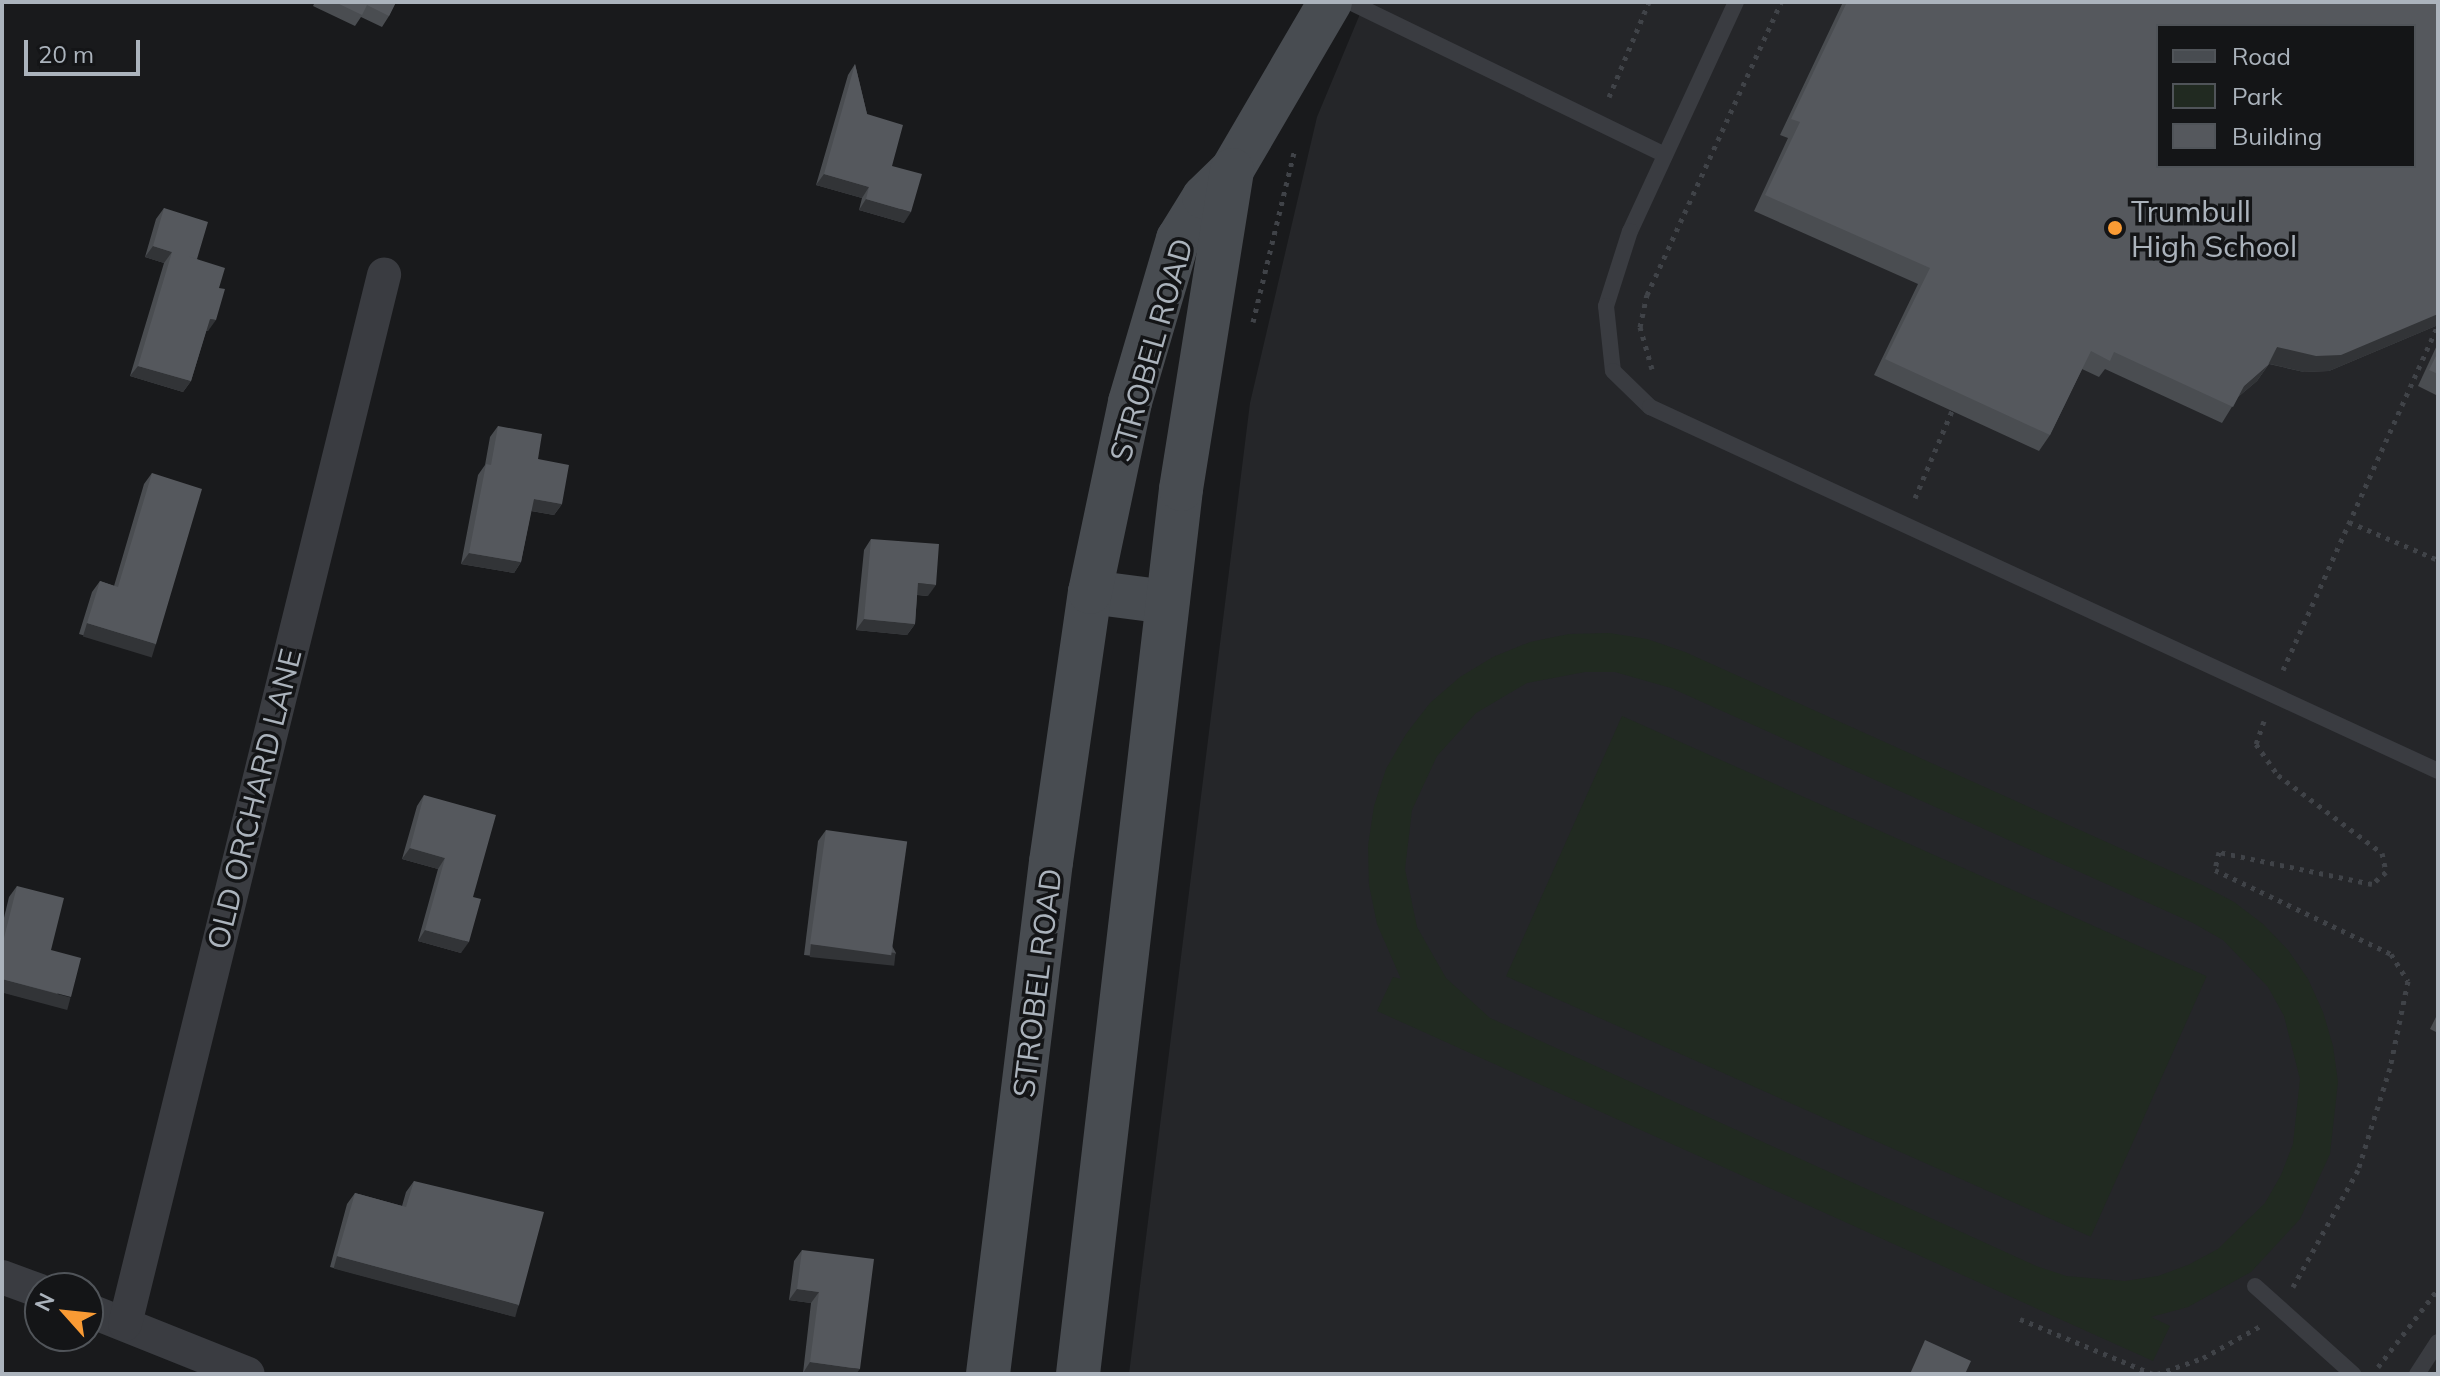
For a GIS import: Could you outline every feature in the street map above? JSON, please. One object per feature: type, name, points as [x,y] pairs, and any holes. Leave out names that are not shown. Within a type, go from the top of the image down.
[{"type":"street","name":"STROBEL ROAD","points":[[988,1374],[1051,862],[1090,592],[1130,402],[1178,239],[1204,197],[1232,170],[1330,2]]},
{"type":"street","name":"STROBEL ROAD","points":[[1078,1374],[1181,489],[1232,170]]},
{"type":"street","name":"OLD ORCHARD LANE","points":[[125,1324],[384,275]]},
{"type":"street","points":[[1090,592],[1167,602]]},
{"type":"street","points":[[2,1277],[24,1285]]},
{"type":"street","points":[[104,1316],[248,1374]]},
{"type":"lane","points":[[1350,2],[1665,155]]},
{"type":"lane","points":[[1736,2],[1630,231],[1606,306],[1613,371],[1650,407],[2438,771]]},
{"type":"lane","points":[[2255,1286],[2353,1374]]},
{"type":"lane","points":[[2417,1374],[2438,1342]]},
{"type":"path","points":[[1597,121],[1616,85],[1649,2]]},
{"type":"path","points":[[1656,379],[1644,350],[1640,327],[1647,295],[1781,2]]},
{"type":"path","points":[[1250,335],[1298,138]]},
{"type":"path","points":[[2020,1319],[2155,1374],[2203,1358],[2268,1322],[2307,1266],[2358,1170],[2390,1068],[2408,981],[2391,954],[2215,870],[2219,852],[2372,884],[2386,872],[2382,853],[2278,775],[2256,744],[2349,522],[2438,325]]},
{"type":"path","points":[[1913,502],[1952,411]]},
{"type":"path","points":[[2349,522],[2438,560]]},
{"type":"path","points":[[2371,1374],[2389,1356],[2438,1289]]},
{"type":"shaded area","points":[[1365,2],[2438,2],[2438,1374],[1129,1374],[1250,403],[1317,117]]},
{"type":"green space","points":[[1609,633],[1647,639],[1685,652],[2202,885],[2234,902],[2263,924],[2288,950],[2308,979],[2323,1012],[2333,1046],[2338,1082],[2330,1154],[2300,1219],[2251,1272],[2188,1307],[2151,1317],[2170,1326],[2153,1361],[1377,1011],[1393,977],[1401,979],[1377,924],[1369,885],[1368,846],[1374,806],[1386,769],[1406,734],[1430,703],[1460,677],[1493,657],[1530,642],[1569,634]],"holes":[[[1585,672],[1615,672],[1671,688],[2193,923],[2223,940],[2268,987],[2284,1016],[2300,1079],[2293,1144],[2281,1175],[2265,1203],[2218,1249],[2188,1265],[2158,1276],[2125,1281],[2066,1276],[2036,1266],[1490,1018],[1446,978],[1417,927],[1405,869],[1412,810],[1437,756],[1476,713],[1527,683]]]},
{"type":"green space","points":[[1622,716],[2207,976],[2091,1237],[1506,976]]},
{"type":"building","points":[[335,2],[396,2],[389,16],[367,5],[362,15]]},
{"type":"building","name":"Trumbull High School","points":[[1847,2],[2438,2],[2438,314],[2341,355],[2316,356],[2277,347],[2268,365],[2244,386],[2233,407],[2114,352],[2110,361],[2091,351],[2050,435],[1885,359],[1930,268],[1765,195],[1800,122],[1791,119]]},
{"type":"building","points":[[855,64],[867,114],[903,125],[892,166],[922,174],[911,212],[866,199],[869,187],[824,174]]},
{"type":"building","points":[[164,208],[208,222],[197,259],[187,256],[225,268],[219,288],[225,289],[216,320],[210,319],[191,381],[138,366],[172,252],[153,246]]},
{"type":"building","points":[[2438,352],[2438,374],[2429,370]]},
{"type":"building","points":[[498,426],[542,434],[538,459],[569,465],[562,504],[534,499],[521,562],[469,553],[486,464],[491,465]]},
{"type":"building","points":[[152,473],[202,489],[156,644],[87,623],[100,581],[118,587]]},
{"type":"building","points":[[871,539],[939,544],[936,585],[918,583],[915,624],[864,619]]},
{"type":"building","points":[[424,795],[496,815],[473,897],[481,899],[469,942],[425,930],[445,858],[410,848]]},
{"type":"building","points":[[826,830],[907,841],[891,955],[810,944]]},
{"type":"building","points":[[17,886],[64,898],[51,950],[81,958],[71,997],[2,979],[2,946]]},
{"type":"building","points":[[414,1181],[544,1212],[519,1305],[337,1256],[355,1193],[406,1207]]},
{"type":"building","points":[[802,1250],[874,1259],[860,1369],[810,1362],[819,1292],[797,1289]]},
{"type":"building","points":[[1925,1340],[1971,1361],[1965,1374],[1910,1374]]},
{"type":"place","name":"Trumbull High School","points":[[2115,228]]}]
